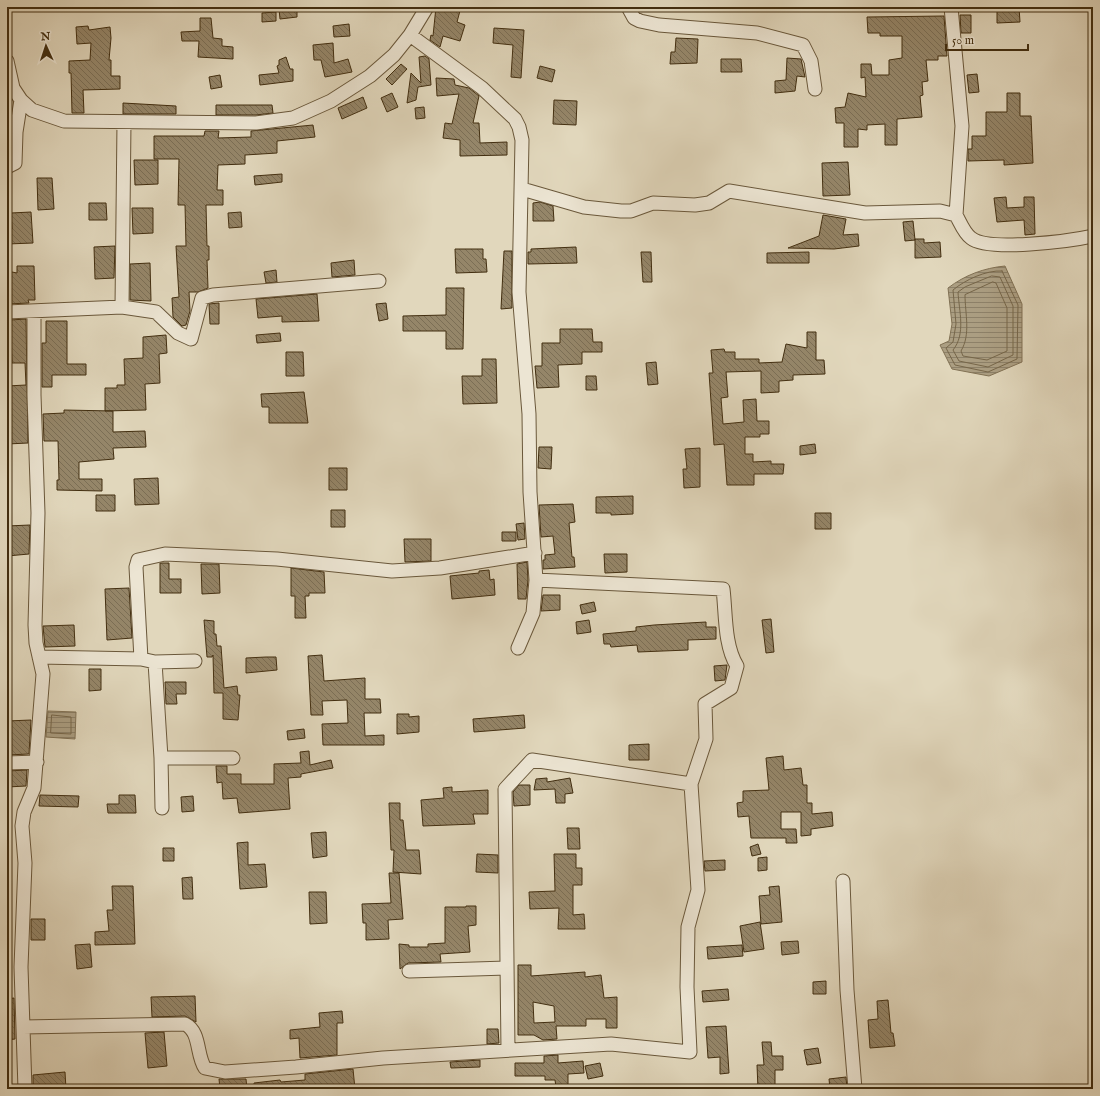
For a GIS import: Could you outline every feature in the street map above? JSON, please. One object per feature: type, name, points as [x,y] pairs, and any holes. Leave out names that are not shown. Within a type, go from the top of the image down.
[{"type":"street","points":[[7,61],[13,88],[21,100],[32,110],[64,120],[256,123],[293,118],[331,101],[370,76],[394,55],[410,35],[427,7]]},
{"type":"street","points":[[628,7],[634,18],[640,21],[659,25],[757,33],[803,45],[811,61],[814,89]]},
{"type":"street","points":[[951,7],[962,126],[956,215],[970,238],[981,243],[1002,245],[1093,236]]},
{"type":"street","points":[[410,35],[482,88],[515,119],[519,127],[522,140],[519,292],[529,414],[530,492],[536,580],[533,613],[518,648]]},
{"type":"street","points":[[7,167],[15,163],[16,132],[21,100]]},
{"type":"street","points":[[122,307],[124,122]]},
{"type":"street","points":[[522,189],[584,207],[621,211],[631,211],[653,203],[695,205],[709,203],[729,190],[865,213],[940,211],[956,215]]},
{"type":"street","points":[[7,312],[122,307],[156,312],[178,333],[191,340],[202,298],[213,294],[379,281]]},
{"type":"street","points":[[25,1089],[21,967],[24,863],[22,826],[24,812],[34,788],[43,674],[39,657],[35,625],[38,513],[34,395],[34,312]]},
{"type":"street","points":[[141,659],[136,567],[138,560],[165,554],[269,558],[392,571],[440,568],[535,553]]},
{"type":"street","points":[[23,1027],[185,1024],[189,1026],[195,1034],[202,1063],[205,1068],[225,1072],[296,1067],[383,1058],[611,1044],[690,1052],[686,987],[688,927],[698,890],[691,784],[706,739],[705,704],[731,688],[737,666],[734,660],[729,638],[723,589],[536,580]]},
{"type":"street","points":[[39,657],[141,659],[155,662],[195,661]]},
{"type":"street","points":[[155,662],[161,758],[162,808]]},
{"type":"street","points":[[161,758],[233,758]]},
{"type":"street","points":[[508,1050],[505,789],[532,760],[691,784]]},
{"type":"street","points":[[7,763],[37,762]]},
{"type":"street","points":[[843,881],[847,990],[855,1089]]},
{"type":"street","points":[[409,971],[507,968]]},
{"type":"water","points":[[1005,266],[1022,304],[1022,362],[989,376],[952,369],[940,345],[949,341],[952,324],[948,288],[961,279],[975,273],[990,268]]},
{"type":"water","points":[[48,711],[76,712],[75,739],[46,737]]},
{"type":"building","points":[[297,7],[297,17],[280,19],[279,9]]},
{"type":"building","points":[[436,7],[461,7],[457,22],[465,25],[460,41],[443,36],[440,47],[430,40],[431,35],[433,36]]},
{"type":"building","points":[[997,7],[1019,7],[1020,22],[997,23]]},
{"type":"building","points":[[276,12],[276,21],[262,22],[262,13]]},
{"type":"building","points":[[960,15],[971,15],[971,33],[961,33]]},
{"type":"building","points":[[944,16],[947,56],[938,56],[938,60],[926,60],[928,81],[922,82],[923,95],[920,96],[922,117],[897,119],[897,145],[885,145],[885,124],[867,125],[867,130],[858,129],[858,147],[844,147],[844,123],[836,123],[835,108],[845,107],[848,93],[866,97],[865,77],[861,78],[861,64],[871,64],[872,75],[889,75],[889,60],[902,58],[902,36],[880,36],[880,33],[868,33],[867,17]]},
{"type":"building","points":[[200,18],[211,18],[213,38],[222,39],[222,46],[233,47],[233,59],[198,57],[199,41],[182,41],[181,32],[200,31]]},
{"type":"building","points":[[349,24],[350,36],[334,37],[333,26]]},
{"type":"building","points":[[88,26],[89,30],[110,27],[111,38],[109,60],[111,60],[111,76],[120,76],[120,89],[83,90],[84,113],[72,113],[71,73],[69,73],[69,61],[90,60],[91,43],[77,44],[76,27]]},
{"type":"building","points":[[494,28],[524,30],[521,78],[511,77],[513,45],[493,43]]},
{"type":"building","points":[[676,38],[698,39],[697,63],[670,64],[671,52],[675,52]]},
{"type":"building","points":[[333,43],[334,63],[348,59],[352,72],[325,77],[321,60],[314,60],[313,45]]},
{"type":"building","points":[[425,56],[429,59],[431,85],[418,87],[416,100],[407,103],[411,73],[421,83],[419,57]]},
{"type":"building","points":[[286,57],[290,69],[293,69],[293,81],[260,85],[259,75],[279,73],[277,66],[279,65],[279,60]]},
{"type":"building","points":[[787,58],[801,59],[805,77],[797,76],[795,91],[775,93],[775,81],[786,80]]},
{"type":"building","points":[[721,59],[741,59],[742,72],[721,72]]},
{"type":"building","points":[[401,64],[407,69],[392,85],[386,79]]},
{"type":"building","points":[[540,66],[555,70],[552,82],[537,78]]},
{"type":"building","points":[[977,74],[979,92],[969,93],[967,75]]},
{"type":"building","points":[[220,75],[222,87],[211,89],[209,77]]},
{"type":"building","points":[[436,78],[454,79],[455,85],[469,88],[479,96],[473,123],[479,123],[480,143],[507,142],[507,155],[460,156],[460,140],[443,138],[445,123],[452,124],[459,94],[437,96]]},
{"type":"building","points":[[392,93],[398,107],[387,112],[381,98]]},
{"type":"building","points":[[1007,93],[1020,93],[1020,116],[1031,116],[1033,163],[1004,165],[1004,160],[968,161],[968,149],[972,149],[972,136],[986,136],[986,112],[1007,112]]},
{"type":"building","points":[[363,97],[367,108],[342,119],[338,108]]},
{"type":"building","points":[[554,100],[577,101],[576,125],[553,124]]},
{"type":"building","points":[[123,103],[176,106],[176,114],[123,114]]},
{"type":"building","points":[[216,105],[272,105],[273,113],[256,115],[216,115]]},
{"type":"building","points":[[424,107],[425,118],[416,119],[415,108]]},
{"type":"building","points":[[313,125],[315,137],[277,141],[277,153],[245,155],[245,164],[218,165],[217,190],[223,190],[223,205],[206,205],[207,246],[209,246],[209,260],[207,260],[208,288],[198,292],[189,292],[190,311],[186,325],[182,326],[173,317],[172,298],[179,297],[176,246],[186,246],[185,205],[178,205],[179,159],[154,159],[154,136],[204,136],[205,131],[219,131],[218,138],[251,137],[251,131]]},
{"type":"building","points":[[134,160],[158,160],[158,184],[135,185]]},
{"type":"building","points":[[848,162],[850,195],[823,196],[822,163]]},
{"type":"building","points":[[282,174],[282,182],[255,185],[254,176]]},
{"type":"building","points":[[37,178],[52,178],[54,209],[38,210]]},
{"type":"building","points":[[1006,197],[1007,208],[1024,207],[1024,197],[1034,197],[1035,234],[1025,235],[1024,220],[997,222],[994,198]]},
{"type":"building","points":[[540,202],[553,206],[554,221],[533,221],[533,203]]},
{"type":"building","points":[[89,203],[106,203],[107,220],[89,220]]},
{"type":"building","points":[[132,208],[153,208],[153,233],[133,234]]},
{"type":"building","points":[[31,212],[33,243],[7,244],[7,229],[12,229],[11,213]]},
{"type":"building","points":[[241,212],[242,227],[229,228],[228,213]]},
{"type":"building","points":[[823,215],[846,219],[843,235],[858,234],[859,246],[834,249],[788,248],[819,236]]},
{"type":"building","points":[[913,221],[915,240],[905,241],[903,222]]},
{"type":"building","points":[[915,239],[924,239],[924,243],[940,242],[941,257],[915,258]]},
{"type":"building","points":[[115,246],[114,278],[95,279],[94,247]]},
{"type":"building","points":[[576,247],[577,263],[528,264],[528,252],[531,252],[531,249]]},
{"type":"building","points":[[455,249],[483,249],[483,259],[486,259],[487,272],[456,273]]},
{"type":"building","points":[[504,251],[512,251],[512,308],[501,309]]},
{"type":"building","points":[[641,252],[651,252],[652,282],[643,282]]},
{"type":"building","points":[[809,252],[809,263],[767,263],[767,253]]},
{"type":"building","points":[[354,260],[355,275],[332,277],[331,263]]},
{"type":"building","points":[[150,263],[151,301],[130,300],[130,264]]},
{"type":"building","points":[[17,266],[34,266],[35,300],[28,300],[29,303],[7,304],[7,271],[17,273]]},
{"type":"building","points":[[276,270],[277,282],[266,283],[264,272]]},
{"type":"building","points":[[446,288],[464,288],[463,349],[446,349],[446,331],[403,331],[403,316],[446,315]]},
{"type":"building","points":[[317,294],[319,321],[282,322],[282,316],[258,318],[256,299]]},
{"type":"building","points":[[219,303],[219,324],[210,324],[209,304]]},
{"type":"building","points":[[386,303],[388,319],[379,321],[376,304]]},
{"type":"building","points":[[26,319],[28,443],[7,444],[7,386],[26,385],[25,363],[12,363],[10,320]]},
{"type":"building","points":[[46,321],[67,321],[67,364],[86,364],[86,375],[52,375],[52,387],[42,387],[42,343],[46,343]]},
{"type":"building","points":[[560,329],[592,329],[593,342],[602,342],[602,352],[582,352],[582,364],[558,365],[559,387],[537,388],[535,366],[542,366],[542,343],[560,343]]},
{"type":"building","points":[[807,332],[816,332],[816,360],[824,360],[825,374],[793,375],[793,380],[779,381],[779,392],[761,393],[761,371],[726,372],[728,397],[721,398],[723,424],[744,422],[743,400],[756,399],[757,421],[769,421],[769,434],[760,434],[760,437],[745,437],[745,454],[753,454],[753,462],[771,461],[771,464],[784,464],[783,474],[754,474],[754,485],[727,485],[724,444],[714,445],[709,373],[713,373],[711,350],[724,349],[725,352],[735,352],[735,359],[759,359],[759,363],[782,362],[786,344],[807,348]]},
{"type":"building","points":[[280,333],[281,341],[257,343],[256,335]]},
{"type":"building","points":[[166,335],[167,353],[159,354],[160,383],[145,384],[146,410],[105,411],[105,388],[117,388],[117,385],[125,385],[124,359],[143,358],[143,337]]},
{"type":"building","points":[[286,352],[303,352],[304,376],[286,376]]},
{"type":"building","points":[[482,359],[496,359],[497,403],[463,404],[462,376],[482,376]]},
{"type":"building","points":[[656,362],[658,384],[648,385],[646,363]]},
{"type":"building","points":[[586,376],[596,376],[597,390],[586,390]]},
{"type":"building","points":[[304,392],[308,423],[269,423],[269,407],[262,407],[261,394]]},
{"type":"building","points":[[64,410],[113,411],[113,432],[145,431],[146,447],[113,448],[114,459],[79,462],[79,479],[102,479],[102,491],[57,490],[57,480],[59,480],[58,441],[44,441],[43,414],[64,413]]},
{"type":"building","points":[[815,444],[816,453],[800,455],[800,446]]},
{"type":"building","points":[[539,447],[552,447],[551,469],[538,468]]},
{"type":"building","points":[[700,448],[700,487],[684,488],[683,469],[687,469],[685,449]]},
{"type":"building","points":[[329,468],[347,468],[347,490],[329,490]]},
{"type":"building","points":[[158,478],[159,504],[135,505],[134,479]]},
{"type":"building","points":[[96,495],[115,495],[115,511],[96,511]]},
{"type":"building","points":[[633,496],[633,514],[611,515],[611,513],[596,513],[596,497]]},
{"type":"building","points":[[573,504],[575,522],[569,523],[572,557],[574,557],[575,567],[543,569],[543,560],[545,560],[545,555],[555,554],[553,536],[541,537],[539,505]]},
{"type":"building","points":[[331,510],[345,510],[345,527],[331,527]]},
{"type":"building","points":[[815,513],[831,513],[831,529],[815,529]]},
{"type":"building","points":[[524,523],[525,539],[518,540],[516,524]]},
{"type":"building","points":[[30,525],[29,554],[7,556],[7,526]]},
{"type":"building","points":[[502,532],[516,532],[516,541],[502,541]]},
{"type":"building","points":[[404,539],[431,539],[431,561],[405,562]]},
{"type":"building","points":[[604,554],[627,554],[627,572],[605,573]]},
{"type":"building","points":[[527,562],[528,580],[526,599],[518,599],[517,564]]},
{"type":"building","points":[[160,563],[169,563],[169,579],[181,579],[181,593],[160,593]]},
{"type":"building","points":[[201,564],[219,564],[220,593],[202,594]]},
{"type":"building","points":[[291,568],[324,572],[325,593],[309,593],[309,596],[305,596],[306,618],[295,618],[295,596],[291,596]]},
{"type":"building","points":[[489,570],[490,580],[494,579],[495,595],[452,599],[450,576],[479,573],[479,571]]},
{"type":"building","points":[[129,588],[132,638],[107,640],[105,589]]},
{"type":"building","points":[[543,595],[560,595],[560,610],[541,611]]},
{"type":"building","points":[[594,602],[596,611],[582,614],[580,605]]},
{"type":"building","points":[[771,619],[774,652],[766,653],[762,620]]},
{"type":"building","points":[[204,620],[214,621],[214,634],[216,634],[217,646],[221,646],[224,688],[237,686],[238,695],[240,695],[238,720],[223,719],[223,693],[214,693],[213,655],[212,657],[207,657]]},
{"type":"building","points":[[589,620],[591,632],[577,634],[576,622]]},
{"type":"building","points":[[706,622],[706,627],[716,627],[716,639],[688,640],[688,650],[638,652],[637,645],[611,647],[610,644],[604,644],[603,634],[636,631],[636,627]]},
{"type":"building","points":[[74,625],[75,646],[45,647],[43,626]]},
{"type":"building","points":[[322,655],[324,681],[365,678],[365,699],[380,699],[381,713],[364,713],[365,736],[384,735],[384,745],[323,745],[322,724],[348,723],[347,700],[322,701],[323,715],[311,715],[308,656]]},
{"type":"building","points":[[276,657],[277,670],[246,673],[246,658]]},
{"type":"building","points":[[727,665],[725,680],[715,681],[714,666]]},
{"type":"building","points":[[89,669],[101,669],[101,690],[89,691]]},
{"type":"building","points":[[165,682],[186,682],[186,694],[176,694],[177,704],[166,704]]},
{"type":"building","points":[[397,714],[409,714],[409,717],[419,716],[419,732],[397,734]]},
{"type":"building","points":[[524,715],[525,728],[474,732],[473,719]]},
{"type":"building","points":[[31,720],[29,754],[7,755],[7,721]]},
{"type":"building","points":[[304,729],[305,738],[288,740],[287,731]]},
{"type":"building","points":[[649,744],[649,760],[629,760],[629,745]]},
{"type":"building","points":[[309,751],[310,765],[331,760],[333,768],[301,774],[301,777],[288,778],[290,809],[239,813],[237,798],[223,799],[222,782],[217,783],[216,766],[227,766],[227,774],[241,774],[241,784],[274,784],[274,764],[301,763],[300,752]]},
{"type":"building","points":[[783,756],[784,770],[801,768],[803,785],[807,785],[807,803],[812,803],[812,814],[832,812],[833,826],[811,829],[811,835],[801,836],[801,812],[781,812],[781,829],[796,829],[797,843],[786,843],[786,838],[751,838],[749,816],[738,817],[737,803],[743,802],[743,791],[769,790],[766,758]]},
{"type":"building","points":[[27,770],[26,786],[7,787],[7,771]]},
{"type":"building","points":[[547,778],[547,782],[570,778],[573,793],[565,794],[565,803],[556,803],[555,789],[534,790],[536,779]]},
{"type":"building","points":[[519,785],[530,785],[530,805],[514,806],[513,792]]},
{"type":"building","points":[[452,787],[452,792],[488,790],[488,814],[473,814],[475,824],[423,826],[421,800],[444,798],[443,788]]},
{"type":"building","points":[[40,795],[79,796],[78,807],[39,806]]},
{"type":"building","points":[[119,795],[135,795],[136,813],[108,813],[107,804],[119,804]]},
{"type":"building","points":[[193,796],[194,811],[182,812],[181,797]]},
{"type":"building","points":[[389,803],[400,803],[400,820],[403,820],[406,850],[419,850],[421,874],[393,872],[394,850],[391,850]]},
{"type":"building","points":[[567,828],[579,828],[580,849],[568,849]]},
{"type":"building","points":[[326,832],[327,856],[313,858],[311,833]]},
{"type":"building","points":[[248,842],[248,865],[265,864],[267,887],[240,889],[237,843]]},
{"type":"building","points":[[758,844],[761,854],[752,856],[750,847]]},
{"type":"building","points":[[163,848],[174,848],[174,861],[163,861]]},
{"type":"building","points":[[477,854],[498,855],[498,873],[476,872]]},
{"type":"building","points":[[554,854],[576,854],[576,868],[582,868],[582,885],[573,885],[573,915],[584,914],[585,929],[558,929],[559,908],[530,909],[529,892],[555,891]]},
{"type":"building","points":[[767,857],[767,870],[758,871],[758,858]]},
{"type":"building","points":[[725,860],[725,870],[705,871],[704,861]]},
{"type":"building","points":[[389,873],[399,873],[403,919],[388,920],[389,939],[366,940],[366,923],[363,923],[362,904],[391,903]]},
{"type":"building","points":[[192,877],[193,899],[183,899],[182,878]]},
{"type":"building","points":[[112,886],[133,886],[135,944],[95,945],[95,932],[109,931],[107,910],[113,910]]},
{"type":"building","points":[[779,886],[782,922],[761,924],[759,896],[770,895],[769,887]]},
{"type":"building","points":[[309,892],[326,892],[327,923],[310,924]]},
{"type":"building","points":[[476,906],[476,925],[468,926],[470,952],[440,954],[441,962],[408,963],[400,969],[399,944],[409,945],[409,947],[428,947],[428,944],[445,943],[445,907]]},
{"type":"building","points":[[31,919],[45,919],[45,940],[31,940]]},
{"type":"building","points":[[760,922],[764,949],[744,952],[740,926]]},
{"type":"building","points":[[798,941],[799,953],[782,955],[781,942]]},
{"type":"building","points":[[90,944],[92,967],[77,969],[75,945]]},
{"type":"building","points":[[742,945],[743,956],[708,959],[707,947]]},
{"type":"building","points":[[518,965],[531,965],[531,976],[585,972],[585,977],[601,975],[604,998],[617,997],[617,1028],[606,1028],[606,1019],[586,1019],[586,1026],[556,1026],[557,1039],[543,1040],[534,1035],[518,1035]],"holes":[[[533,1002],[554,1006],[555,1022],[534,1023]]]},
{"type":"building","points":[[826,981],[826,994],[813,994],[813,982]]},
{"type":"building","points":[[728,989],[729,1000],[703,1002],[702,991]]},
{"type":"building","points":[[195,996],[196,1022],[185,1016],[152,1017],[151,997]]},
{"type":"building","points":[[14,998],[15,1039],[7,1040],[7,999]]},
{"type":"building","points":[[888,1000],[891,1033],[893,1033],[895,1046],[870,1048],[868,1020],[878,1019],[877,1001]]},
{"type":"building","points":[[342,1011],[343,1023],[337,1023],[337,1055],[300,1058],[299,1038],[290,1039],[290,1030],[320,1027],[319,1013]]},
{"type":"building","points":[[726,1026],[729,1073],[720,1074],[720,1057],[708,1058],[706,1027]]},
{"type":"building","points":[[487,1029],[498,1029],[499,1043],[487,1044]]},
{"type":"building","points":[[164,1032],[167,1066],[148,1068],[145,1033]]},
{"type":"building","points":[[762,1042],[771,1042],[772,1056],[783,1056],[783,1070],[775,1070],[775,1089],[758,1089],[757,1065],[764,1065]]},
{"type":"building","points":[[818,1048],[821,1063],[807,1065],[804,1050]]},
{"type":"building","points":[[558,1055],[558,1063],[583,1061],[584,1073],[568,1074],[568,1086],[556,1087],[555,1080],[545,1080],[545,1076],[515,1076],[515,1063],[544,1063],[544,1056]]},
{"type":"building","points":[[480,1060],[480,1067],[451,1068],[450,1062]]},
{"type":"building","points":[[600,1063],[603,1076],[588,1079],[585,1066]]},
{"type":"building","points":[[353,1069],[355,1089],[254,1089],[254,1083],[280,1080],[281,1082],[305,1080],[305,1074]]},
{"type":"building","points":[[65,1072],[66,1089],[33,1089],[33,1075]]},
{"type":"building","points":[[846,1077],[847,1089],[830,1089],[829,1079]]},
{"type":"building","points":[[219,1079],[246,1079],[247,1089],[220,1089]]}]
